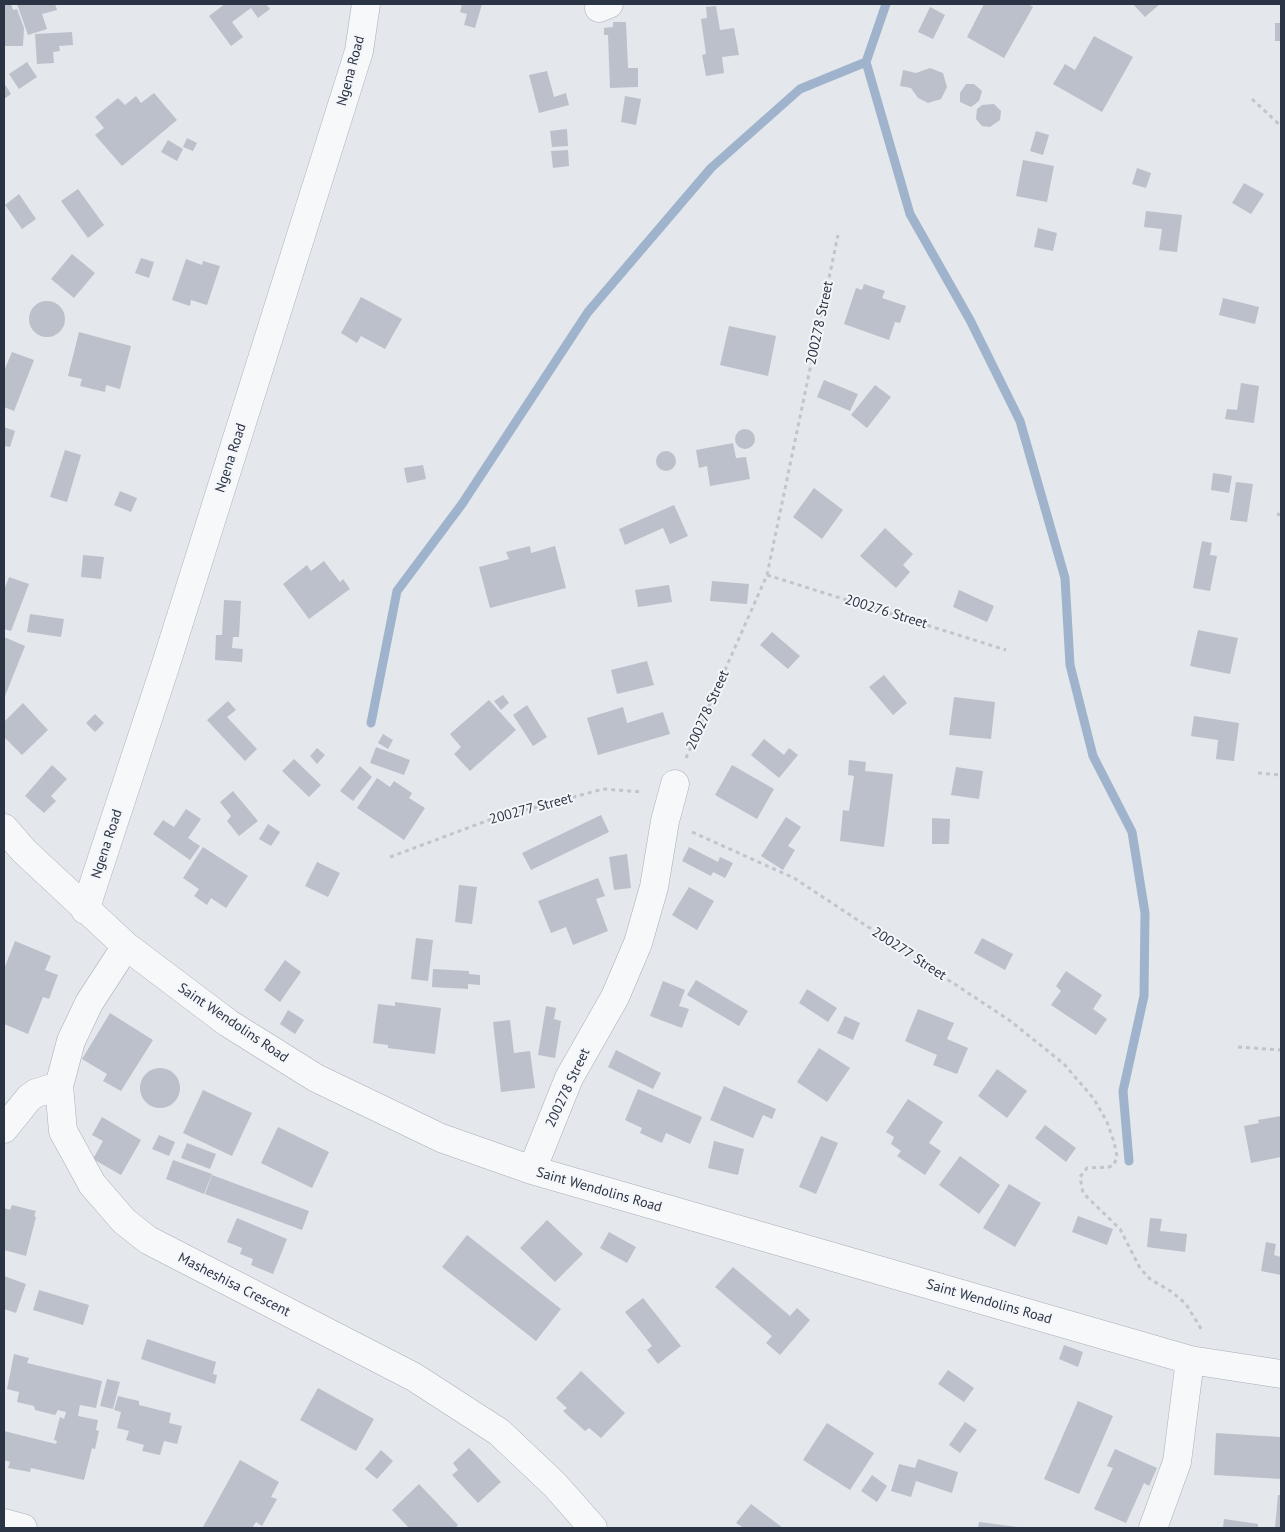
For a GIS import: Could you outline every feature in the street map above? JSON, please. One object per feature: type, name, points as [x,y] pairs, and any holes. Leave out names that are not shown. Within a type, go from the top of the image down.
[{"type":"street","name":"Ngena Road","points":[[85,910],[165,667],[359,51],[366,4]]},
{"type":"street","name":"200278 Street","points":[[532,1170],[569,1078],[615,997],[638,943],[654,887],[665,821],[675,784]]},
{"type":"street","name":"Saint Wendolins Road","points":[[4,828],[24,851],[85,910],[126,946],[228,1023],[316,1078],[441,1138],[532,1170],[1190,1360],[1281,1374]]},
{"type":"street","name":"Masheshisa Crescent","points":[[126,946],[89,1003],[74,1033],[60,1086],[63,1131],[92,1184],[124,1221],[148,1240],[414,1377],[499,1432],[555,1485],[593,1528]]},
{"type":"street","points":[[4,1129],[29,1098],[36,1093],[60,1086]]},
{"type":"street","points":[[1153,1528],[1177,1462],[1190,1360]]},
{"type":"street","points":[[4,1523],[22,1528]]},
{"type":"path","points":[[1252,99],[1281,126]]},
{"type":"path","name":"200278 Street","points":[[675,784],[767,575],[838,234]]},
{"type":"path","name":"200276 Street","points":[[767,575],[1006,650]]},
{"type":"path","points":[[1258,773],[1281,775]]},
{"type":"path","name":"200277 Street","points":[[390,858],[488,820],[603,789],[654,793],[665,821],[794,878],[1009,1020],[1064,1064],[1094,1100],[1107,1122],[1117,1156],[1114,1164],[1109,1167],[1087,1168],[1080,1177],[1083,1193],[1120,1228],[1140,1268],[1150,1279],[1172,1292],[1186,1304],[1205,1336],[1217,1365]]},
{"type":"path","points":[[1238,1047],[1281,1050]]},
{"type":"building","points":[[11,4],[13,10],[17,9],[24,28],[23,46],[5,46],[4,5]]},
{"type":"building","points":[[17,4],[55,4],[57,10],[42,14],[47,29],[28,35]]},
{"type":"building","points":[[225,4],[266,4],[270,9],[258,18],[251,8],[232,22],[243,37],[231,46],[209,16]]},
{"type":"building","points":[[462,4],[482,4],[475,28],[464,25],[467,14],[460,12]]},
{"type":"building","points":[[984,4],[1028,4],[1033,7],[1004,58],[967,37]]},
{"type":"building","points":[[1133,4],[1160,4],[1145,17]]},
{"type":"building","points":[[716,6],[720,30],[734,28],[739,55],[722,57],[724,73],[706,76],[702,55],[706,54],[701,19],[707,18],[706,7]]},
{"type":"building","points":[[930,7],[945,15],[933,39],[918,32]]},
{"type":"building","points":[[613,22],[626,22],[628,68],[638,68],[638,87],[610,88],[608,35],[604,35],[604,28],[613,27]]},
{"type":"building","points":[[1275,23],[1281,23],[1281,41],[1275,41]]},
{"type":"building","points":[[72,32],[73,45],[59,46],[60,51],[53,52],[54,63],[37,64],[35,34]]},
{"type":"building","points":[[1094,36],[1133,57],[1102,112],[1053,84],[1065,64],[1075,70]]},
{"type":"building","points":[[27,62],[37,77],[19,89],[9,74]]},
{"type":"building","points":[[930,68],[943,73],[947,87],[941,99],[928,103],[918,98],[911,88],[900,86],[903,70],[916,73]]},
{"type":"building","points":[[547,71],[554,97],[566,93],[569,105],[539,113],[529,75]]},
{"type":"building","points":[[4,83],[11,94],[4,99]]},
{"type":"building","points":[[966,84],[974,84],[982,91],[979,101],[971,107],[960,102],[960,93]]},
{"type":"building","points":[[154,93],[177,120],[122,166],[95,135],[104,128],[95,117],[118,98],[125,105],[136,96],[141,103]]},
{"type":"building","points":[[625,96],[641,99],[636,125],[621,122]]},
{"type":"building","points":[[994,104],[1001,111],[1000,120],[990,127],[982,126],[976,119],[977,109],[982,105]]},
{"type":"building","points":[[567,129],[568,146],[552,147],[550,131]]},
{"type":"building","points":[[1036,131],[1049,135],[1043,155],[1030,151]]},
{"type":"building","points":[[187,138],[197,143],[193,151],[183,147]]},
{"type":"building","points":[[168,140],[183,149],[177,161],[161,152]]},
{"type":"building","points":[[568,150],[569,166],[553,168],[551,151]]},
{"type":"building","points":[[1023,160],[1054,166],[1047,202],[1016,196]]},
{"type":"building","points":[[1137,168],[1151,173],[1146,188],[1132,184]]},
{"type":"building","points":[[1244,183],[1264,194],[1251,214],[1232,203]]},
{"type":"building","points":[[78,189],[104,225],[88,238],[61,201]]},
{"type":"building","points":[[19,194],[36,219],[22,229],[5,205]]},
{"type":"building","points":[[1146,211],[1182,215],[1177,252],[1159,250],[1162,229],[1144,227]]},
{"type":"building","points":[[1038,228],[1057,233],[1053,251],[1034,247]]},
{"type":"building","points":[[72,254],[95,273],[74,298],[51,279]]},
{"type":"building","points":[[141,258],[154,262],[149,278],[135,273]]},
{"type":"building","points":[[186,259],[202,265],[203,261],[220,266],[207,305],[191,300],[190,306],[172,300]]},
{"type":"building","points":[[864,284],[885,291],[882,298],[906,306],[900,323],[895,322],[889,340],[844,324],[856,288],[862,290]]},
{"type":"building","points":[[361,297],[402,319],[385,349],[361,336],[357,343],[341,333]]},
{"type":"building","points":[[1223,298],[1259,307],[1255,324],[1219,315]]},
{"type":"building","points":[[47,301],[60,306],[65,319],[60,332],[47,337],[34,332],[29,319],[34,306]]},
{"type":"building","points":[[729,326],[776,336],[768,376],[720,365]]},
{"type":"building","points":[[79,332],[131,346],[120,389],[106,385],[105,392],[80,386],[82,379],[68,376]]},
{"type":"building","points":[[12,352],[34,360],[14,411],[4,407],[4,371]]},
{"type":"building","points":[[824,380],[858,394],[850,411],[817,397]]},
{"type":"building","points":[[1241,383],[1259,386],[1254,423],[1225,419],[1227,409],[1237,410]]},
{"type":"building","points":[[875,385],[891,397],[867,428],[851,415]]},
{"type":"building","points":[[4,427],[15,431],[10,447],[4,446]]},
{"type":"building","points":[[741,429],[749,429],[755,435],[755,443],[749,449],[741,449],[735,443],[735,435]]},
{"type":"building","points":[[733,443],[736,458],[746,457],[750,479],[710,486],[707,466],[699,468],[696,450]]},
{"type":"building","points":[[65,450],[81,455],[67,502],[50,497]]},
{"type":"building","points":[[662,451],[670,451],[676,457],[676,465],[670,471],[662,471],[656,465],[656,457]]},
{"type":"building","points":[[423,465],[426,479],[407,483],[404,468]]},
{"type":"building","points":[[1213,473],[1232,476],[1229,493],[1211,490]]},
{"type":"building","points":[[1236,482],[1253,484],[1247,522],[1230,520]]},
{"type":"building","points":[[814,488],[843,510],[822,539],[793,517]]},
{"type":"building","points":[[120,491],[137,498],[131,512],[114,505]]},
{"type":"building","points":[[674,505],[688,536],[670,544],[663,528],[625,545],[619,529]]},
{"type":"building","points":[[885,528],[913,554],[903,565],[910,572],[896,588],[860,556]]},
{"type":"building","points":[[1202,541],[1212,543],[1210,555],[1217,556],[1210,591],[1193,588]]},
{"type":"building","points":[[530,546],[531,553],[555,546],[566,588],[490,608],[479,567],[509,559],[506,552]]},
{"type":"building","points":[[83,555],[104,557],[101,579],[81,577]]},
{"type":"building","points":[[324,561],[340,582],[343,579],[350,589],[309,619],[283,584],[307,565],[311,571]]},
{"type":"building","points":[[9,577],[29,584],[11,631],[4,629],[4,590]]},
{"type":"building","points":[[712,581],[749,584],[747,604],[710,601]]},
{"type":"building","points":[[669,585],[672,602],[638,607],[635,590]]},
{"type":"building","points":[[959,590],[994,606],[987,622],[953,607]]},
{"type":"building","points":[[224,600],[241,601],[239,637],[233,637],[232,648],[243,649],[242,662],[215,660],[216,635],[222,635]]},
{"type":"building","points":[[30,614],[64,619],[61,637],[27,632]]},
{"type":"building","points":[[1198,630],[1238,638],[1230,674],[1190,666]]},
{"type":"building","points":[[772,632],[800,656],[788,669],[760,645]]},
{"type":"building","points":[[4,637],[25,646],[5,696],[4,696]]},
{"type":"building","points":[[647,661],[654,685],[617,694],[611,670]]},
{"type":"building","points":[[884,675],[907,703],[893,715],[869,687]]},
{"type":"building","points":[[503,695],[509,703],[501,710],[494,701]]},
{"type":"building","points":[[954,697],[995,702],[991,739],[949,735]]},
{"type":"building","points":[[489,700],[516,730],[470,771],[454,754],[461,747],[450,734]]},
{"type":"building","points":[[228,701],[236,710],[227,717],[257,749],[245,761],[207,720]]},
{"type":"building","points":[[23,703],[48,730],[22,755],[4,737],[4,722]]},
{"type":"building","points":[[527,705],[547,737],[533,746],[513,715]]},
{"type":"building","points":[[623,707],[627,723],[663,712],[670,734],[598,755],[587,718]]},
{"type":"building","points":[[95,714],[104,723],[95,732],[86,723]]},
{"type":"building","points":[[1194,716],[1239,723],[1234,761],[1216,759],[1218,740],[1191,736]]},
{"type":"building","points":[[383,734],[393,740],[388,749],[378,743]]},
{"type":"building","points":[[764,739],[784,755],[789,748],[798,755],[779,778],[751,755]]},
{"type":"building","points":[[376,747],[410,760],[404,775],[370,763]]},
{"type":"building","points":[[317,748],[325,755],[317,764],[310,756]]},
{"type":"building","points":[[294,759],[321,785],[309,797],[282,771]]},
{"type":"building","points":[[849,760],[866,762],[865,771],[893,774],[884,847],[840,841],[843,810],[849,811],[854,776],[848,775]]},
{"type":"building","points":[[52,765],[67,779],[51,796],[56,801],[44,813],[25,796]]},
{"type":"building","points":[[732,765],[774,789],[757,819],[715,795]]},
{"type":"building","points":[[360,766],[372,777],[353,801],[340,791]]},
{"type":"building","points":[[956,767],[983,771],[979,799],[951,795]]},
{"type":"building","points":[[377,778],[390,787],[394,781],[412,793],[409,798],[425,808],[404,840],[357,808]]},
{"type":"building","points":[[233,791],[258,821],[239,836],[227,821],[231,816],[220,802]]},
{"type":"building","points":[[186,809],[201,819],[188,838],[200,846],[190,860],[153,834],[163,820],[174,827]]},
{"type":"building","points":[[601,815],[609,832],[531,870],[522,853]]},
{"type":"building","points":[[786,817],[801,827],[788,846],[795,850],[783,870],[761,856]]},
{"type":"building","points":[[932,818],[950,819],[949,844],[932,844]]},
{"type":"building","points":[[268,824],[280,832],[271,846],[259,839]]},
{"type":"building","points":[[203,847],[248,876],[226,908],[211,898],[207,905],[194,896],[199,889],[183,878]]},
{"type":"building","points":[[689,847],[718,862],[720,857],[733,863],[725,878],[713,872],[711,876],[682,861]]},
{"type":"building","points":[[627,854],[631,888],[614,890],[609,857]]},
{"type":"building","points":[[317,862],[340,873],[328,897],[305,886]]},
{"type":"building","points":[[598,878],[605,896],[596,899],[608,931],[573,945],[566,927],[551,933],[538,901]]},
{"type":"building","points":[[459,885],[477,887],[472,924],[455,922]]},
{"type":"building","points":[[689,887],[714,901],[697,930],[672,915]]},
{"type":"building","points":[[416,938],[433,940],[428,981],[411,979]]},
{"type":"building","points":[[982,938],[1013,954],[1005,970],[974,953]]},
{"type":"building","points":[[15,941],[51,956],[45,970],[58,975],[49,999],[43,997],[28,1034],[4,1024],[4,969]]},
{"type":"building","points":[[285,960],[301,972],[280,1002],[264,990]]},
{"type":"building","points":[[433,969],[469,971],[469,974],[480,975],[480,985],[468,984],[468,989],[432,987]]},
{"type":"building","points":[[1066,971],[1102,995],[1093,1009],[1107,1019],[1096,1035],[1051,1005],[1061,991],[1056,986]]},
{"type":"building","points":[[696,980],[748,1011],[739,1026],[687,995]]},
{"type":"building","points":[[663,981],[685,990],[679,1006],[689,1009],[682,1028],[650,1016]]},
{"type":"building","points":[[807,989],[837,1008],[828,1022],[799,1003]]},
{"type":"building","points":[[395,1002],[441,1008],[435,1054],[388,1048],[388,1045],[373,1043],[378,1004],[395,1006]]},
{"type":"building","points":[[546,1006],[556,1008],[554,1019],[561,1021],[555,1058],[538,1055]]},
{"type":"building","points":[[918,1009],[954,1023],[947,1039],[968,1048],[957,1074],[933,1065],[937,1055],[905,1041]]},
{"type":"building","points":[[288,1010],[304,1020],[295,1034],[280,1024]]},
{"type":"building","points":[[110,1013],[153,1040],[121,1091],[103,1081],[107,1074],[82,1059]]},
{"type":"building","points":[[845,1016],[860,1023],[853,1040],[837,1033]]},
{"type":"building","points":[[510,1020],[514,1053],[530,1051],[535,1088],[501,1092],[493,1022]]},
{"type":"building","points":[[819,1048],[850,1068],[827,1102],[797,1082]]},
{"type":"building","points":[[616,1050],[661,1073],[653,1089],[608,1067]]},
{"type":"building","points":[[164,1068],[171,1071],[177,1077],[180,1088],[179,1096],[171,1105],[164,1108],[156,1108],[149,1105],[141,1096],[140,1084],[143,1077],[152,1069]]},
{"type":"building","points":[[997,1069],[1027,1091],[1007,1118],[978,1096]]},
{"type":"building","points":[[724,1086],[776,1109],[772,1119],[763,1115],[753,1138],[710,1120]]},
{"type":"building","points":[[638,1089],[702,1117],[690,1144],[666,1133],[662,1143],[640,1133],[642,1128],[625,1120]]},
{"type":"building","points":[[203,1090],[252,1113],[232,1156],[183,1133]]},
{"type":"building","points":[[908,1099],[943,1122],[929,1143],[941,1151],[925,1175],[897,1156],[901,1151],[891,1144],[894,1137],[886,1132]]},
{"type":"building","points":[[1281,1116],[1281,1157],[1251,1163],[1244,1126],[1259,1123],[1258,1120]]},
{"type":"building","points":[[102,1117],[141,1140],[121,1175],[93,1159],[103,1141],[92,1135]]},
{"type":"building","points":[[1045,1125],[1076,1148],[1066,1162],[1035,1138]]},
{"type":"building","points":[[278,1127],[329,1152],[312,1188],[261,1163]]},
{"type":"building","points":[[159,1135],[175,1142],[169,1156],[152,1149]]},
{"type":"building","points":[[821,1136],[838,1143],[816,1194],[799,1187]]},
{"type":"building","points":[[714,1141],[744,1149],[738,1175],[708,1168]]},
{"type":"building","points":[[187,1143],[216,1154],[210,1169],[181,1158]]},
{"type":"building","points":[[960,1156],[1000,1185],[979,1214],[939,1185]]},
{"type":"building","points":[[173,1160],[212,1174],[204,1194],[166,1179]]},
{"type":"building","points":[[212,1175],[309,1211],[302,1230],[205,1194]]},
{"type":"building","points":[[1009,1184],[1041,1203],[1015,1247],[983,1228]]},
{"type":"building","points":[[12,1205],[36,1211],[26,1256],[4,1250],[4,1208],[10,1210]]},
{"type":"building","points":[[1078,1216],[1113,1229],[1107,1245],[1072,1232]]},
{"type":"building","points":[[237,1218],[287,1239],[273,1274],[251,1265],[253,1259],[240,1254],[242,1248],[227,1242]]},
{"type":"building","points":[[1150,1218],[1162,1219],[1160,1231],[1187,1234],[1185,1252],[1147,1247]]},
{"type":"building","points":[[547,1220],[583,1254],[555,1282],[520,1248]]},
{"type":"building","points":[[609,1232],[636,1247],[627,1263],[600,1248]]},
{"type":"building","points":[[467,1235],[561,1309],[536,1341],[442,1267]]},
{"type":"building","points":[[1266,1242],[1276,1244],[1274,1255],[1281,1257],[1281,1275],[1261,1271]]},
{"type":"building","points":[[733,1267],[790,1316],[797,1308],[810,1320],[780,1355],[766,1343],[772,1336],[715,1287]]},
{"type":"building","points":[[4,1276],[26,1284],[16,1313],[4,1309]]},
{"type":"building","points":[[39,1290],[89,1305],[83,1325],[33,1310]]},
{"type":"building","points":[[643,1298],[681,1346],[658,1364],[647,1350],[652,1346],[625,1312]]},
{"type":"building","points":[[147,1339],[216,1362],[213,1374],[217,1375],[215,1384],[141,1359]]},
{"type":"building","points":[[1064,1345],[1083,1352],[1078,1367],[1059,1359]]},
{"type":"building","points":[[14,1354],[29,1358],[27,1363],[102,1381],[96,1408],[80,1405],[78,1416],[98,1420],[96,1430],[99,1431],[95,1449],[92,1448],[84,1480],[31,1468],[30,1472],[8,1468],[10,1462],[4,1460],[4,1431],[56,1444],[57,1441],[54,1440],[60,1417],[64,1419],[66,1412],[58,1410],[55,1415],[35,1410],[34,1406],[17,1402],[19,1392],[7,1389]]},
{"type":"building","points":[[948,1370],[974,1388],[964,1402],[938,1384]]},
{"type":"building","points":[[581,1371],[625,1413],[601,1438],[589,1428],[585,1431],[563,1411],[567,1408],[556,1398]]},
{"type":"building","points":[[107,1379],[120,1382],[113,1409],[100,1406]]},
{"type":"building","points":[[318,1388],[374,1419],[356,1451],[300,1420]]},
{"type":"building","points":[[118,1396],[139,1401],[139,1405],[171,1413],[169,1423],[182,1426],[177,1444],[164,1441],[160,1455],[142,1451],[144,1445],[126,1440],[129,1431],[117,1428],[121,1412],[114,1410]]},
{"type":"building","points":[[1078,1401],[1113,1416],[1079,1494],[1044,1479]]},
{"type":"building","points":[[965,1422],[977,1430],[960,1453],[949,1445]]},
{"type":"building","points":[[827,1423],[874,1453],[850,1490],[803,1460]]},
{"type":"building","points":[[1216,1433],[1281,1437],[1281,1479],[1214,1475]]},
{"type":"building","points":[[469,1448],[501,1482],[478,1503],[452,1475],[458,1470],[453,1463]]},
{"type":"building","points":[[1115,1449],[1157,1468],[1149,1486],[1144,1483],[1126,1523],[1094,1509],[1113,1468],[1107,1466]]},
{"type":"building","points":[[381,1450],[393,1461],[377,1479],[365,1469]]},
{"type":"building","points":[[918,1459],[958,1472],[952,1493],[916,1481],[911,1497],[891,1491],[899,1464],[915,1468]]},
{"type":"building","points":[[240,1460],[279,1482],[271,1497],[277,1499],[262,1526],[256,1522],[252,1528],[203,1527]]},
{"type":"building","points":[[872,1475],[887,1486],[877,1502],[861,1491]]},
{"type":"building","points":[[419,1484],[458,1525],[455,1528],[409,1528],[392,1510]]},
{"type":"building","points":[[1278,1495],[1281,1495],[1281,1528],[1275,1528]]},
{"type":"building","points":[[751,1504],[783,1528],[744,1528],[736,1523]]},
{"type":"building","points":[[1224,1519],[1258,1524],[1258,1528],[1223,1528]]},
{"type":"building","points":[[979,1522],[1018,1527],[1018,1528],[978,1528]]},
{"type":"waterway","points":[[886,4],[866,62],[910,214],[970,320],[1020,421],[1065,578],[1070,665],[1093,756],[1132,832],[1145,913],[1144,996],[1123,1091],[1129,1161]]},
{"type":"waterway","points":[[371,723],[397,591],[462,504],[588,312],[711,168],[800,89],[866,62]]}]
